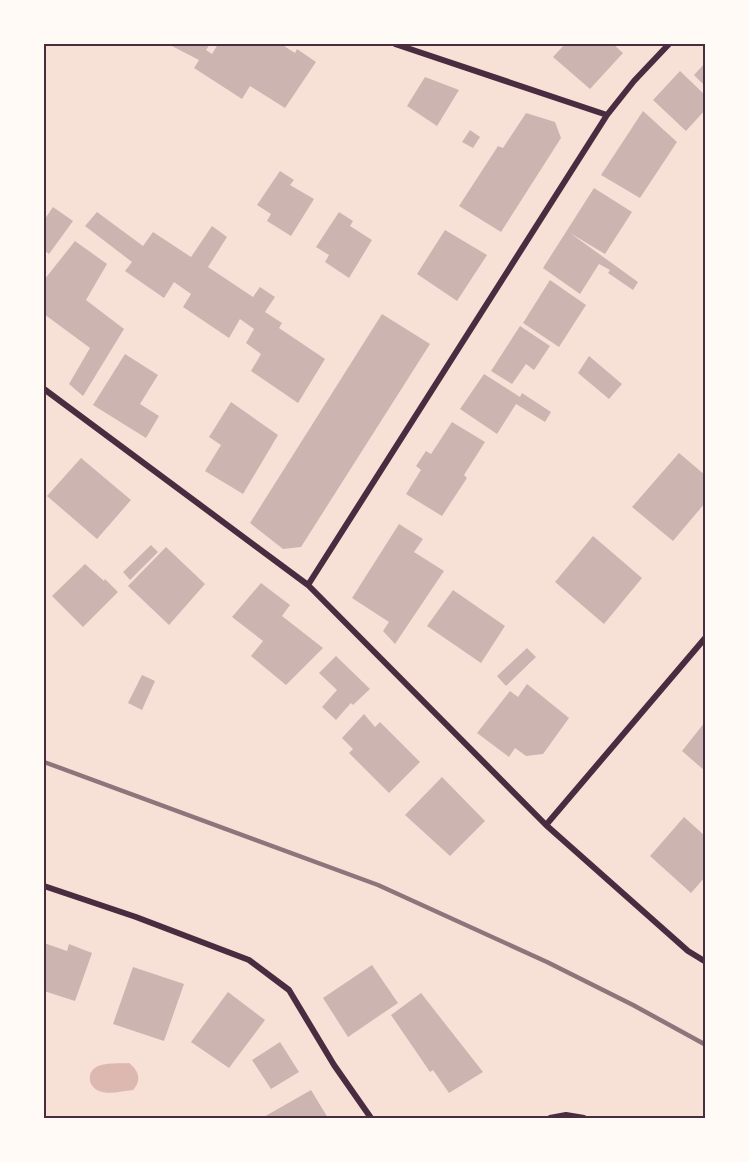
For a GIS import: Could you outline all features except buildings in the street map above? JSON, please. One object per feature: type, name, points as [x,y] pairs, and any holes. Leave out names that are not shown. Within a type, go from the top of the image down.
[{"type":"street","points":[[395,44],[606,115]]},
{"type":"street","points":[[308,585],[606,115],[669,44]]},
{"type":"street","points":[[44,390],[308,585],[546,825],[688,951],[705,962]]},
{"type":"street","points":[[546,825],[705,637]]},
{"type":"street","points":[[44,886],[136,917],[249,960],[288,990],[334,1065],[371,1119]]},
{"type":"street","points":[[550,1119],[566,1115],[584,1119]]},
{"type":"shaded area","points":[[129,1063],[138,1076],[138,1083],[133,1090],[103,1092],[91,1084],[90,1074],[98,1066]]},
{"type":"railway","points":[[44,762],[378,885],[547,962],[706,1045]]}]
